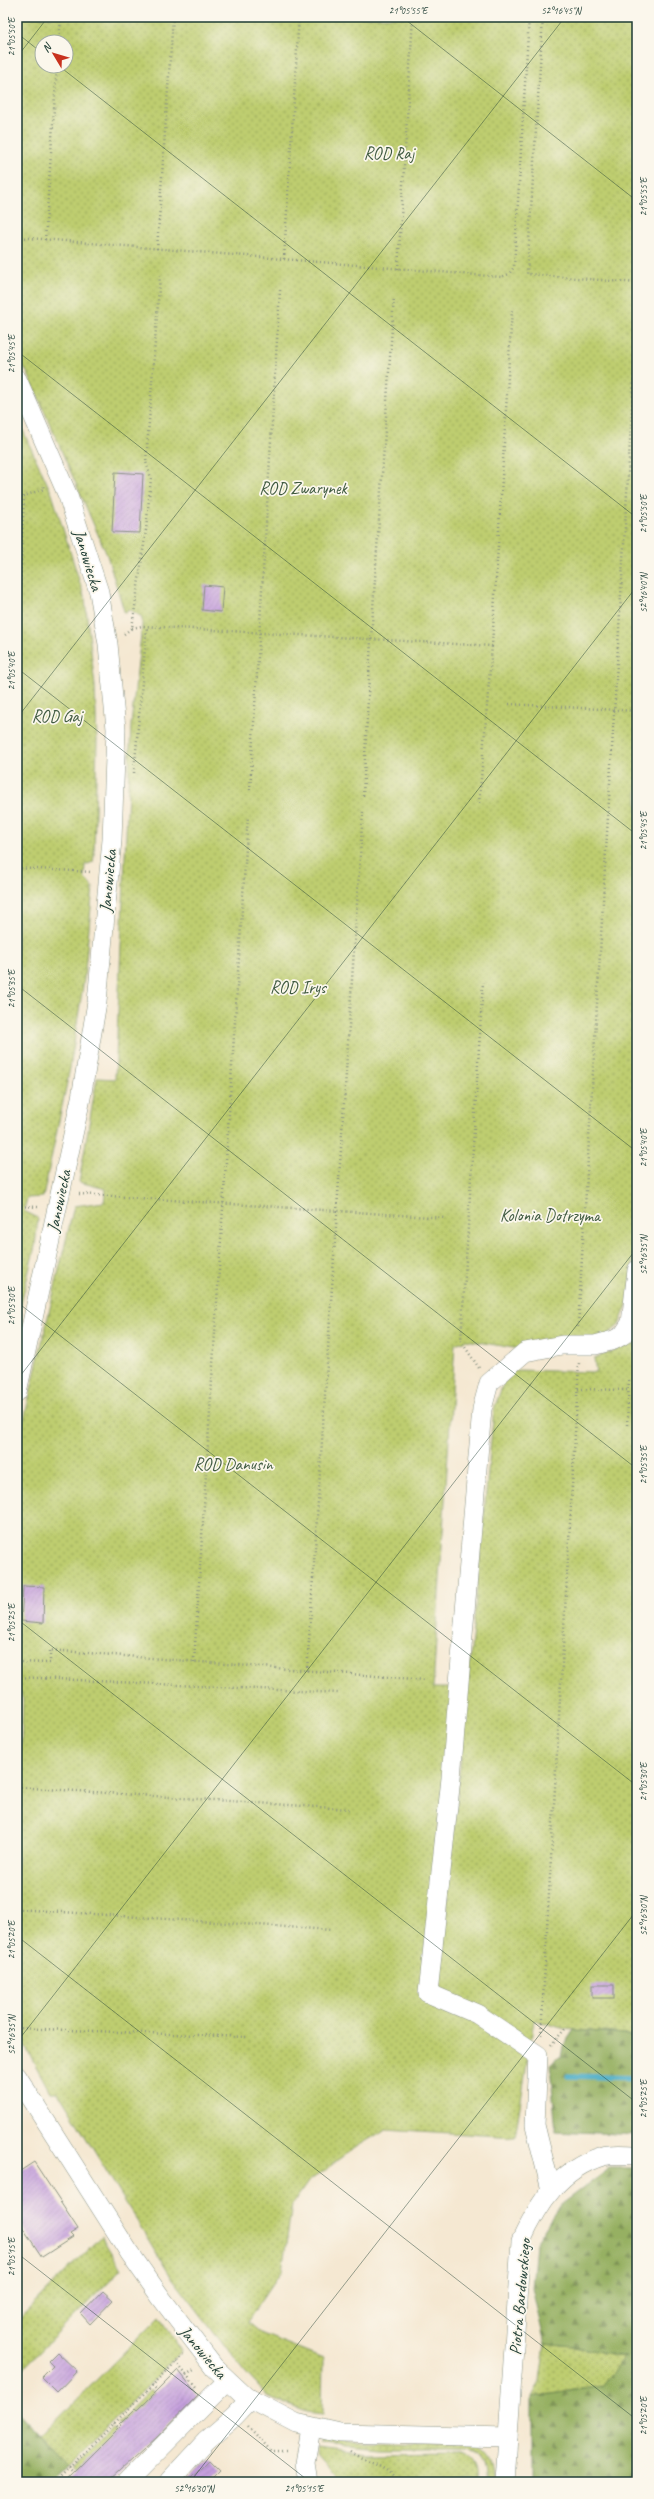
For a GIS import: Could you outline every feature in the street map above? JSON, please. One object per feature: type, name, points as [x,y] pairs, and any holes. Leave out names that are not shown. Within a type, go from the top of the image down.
[{"type":"street","name":"Janowiecka","points":[[17,379],[68,496],[99,592],[108,644],[116,729],[112,840],[97,1002],[81,1098],[17,1392]]},
{"type":"street","points":[[551,2190],[535,2124],[538,2055],[477,2014],[428,1993],[451,1778],[482,1409],[489,1383],[525,1352],[562,1345],[595,1345],[614,1340],[623,1335],[631,1323],[637,1270]]},
{"type":"street","name":"Janowiecka","points":[[17,2076],[131,2256],[192,2341],[227,2381],[251,2399],[281,2417],[311,2428],[351,2435],[508,2437]]},
{"type":"street","name":"Piotra Bardowskiego","points":[[505,2482],[521,2241],[535,2212],[551,2190],[575,2167],[605,2155],[637,2155]]},
{"type":"street","points":[[127,2482],[227,2381]]},
{"type":"street","points":[[168,2482],[206,2441],[234,2417],[251,2399]]},
{"type":"street","points":[[308,2482],[305,2463],[311,2428]]},
{"type":"path","points":[[60,34],[61,17]]},
{"type":"path","points":[[157,249],[173,17]]},
{"type":"path","points":[[284,259],[299,17]]},
{"type":"path","points":[[398,269],[413,17]]},
{"type":"path","points":[[17,238],[500,277],[509,274],[514,267],[529,17]]},
{"type":"path","points":[[543,17],[527,274],[637,283]]},
{"type":"path","points":[[45,240],[56,74]]},
{"type":"path","points":[[136,613],[151,478],[146,462],[160,275]]},
{"type":"path","points":[[250,790],[258,632],[280,290]]},
{"type":"path","points":[[363,796],[371,639],[394,297]]},
{"type":"path","points":[[479,803],[492,646],[512,308]]},
{"type":"path","points":[[578,1331],[613,710],[637,323]]},
{"type":"path","points":[[17,657],[24,496],[44,489],[43,482]]},
{"type":"path","points":[[134,776],[147,626]]},
{"type":"path","points":[[132,628],[147,626],[492,646]]},
{"type":"path","points":[[509,704],[637,711]]},
{"type":"path","points":[[307,1670],[362,811]]},
{"type":"path","points":[[194,1662],[222,1203],[248,816]]},
{"type":"path","points":[[17,868],[84,872]]},
{"type":"path","points":[[483,982],[461,1341],[489,1383]]},
{"type":"path","points":[[60,1193],[446,1218]]},
{"type":"path","points":[[17,1206],[25,1207]]},
{"type":"path","points":[[538,2055],[543,2023],[579,1371]]},
{"type":"path","points":[[627,1425],[629,1379]]},
{"type":"path","points":[[578,1389],[629,1390]]},
{"type":"path","points":[[17,1662],[50,1663],[50,1650],[426,1680]]},
{"type":"path","points":[[17,1676],[339,1693]]},
{"type":"path","points":[[17,1787],[349,1809]]},
{"type":"path","points":[[17,1909],[332,1930]]},
{"type":"path","points":[[17,2028],[247,2037]]},
{"type":"path","points":[[560,2037],[565,2029]]},
{"type":"path","points":[[55,2482],[186,2352]]},
{"type":"path","points":[[176,2362],[209,2400]]},
{"type":"path","points":[[152,2385],[157,2390]]},
{"type":"path","points":[[114,2423],[119,2428]]},
{"type":"path","points":[[345,2448],[358,2457],[375,2462],[395,2478],[397,2482]]},
{"type":"path","points":[[69,2468],[74,2473]]},
{"type":"green space","points":[[17,17],[637,17],[637,1221],[629,1300],[619,1325],[603,1339],[520,1349],[466,1340],[455,1344],[433,1688],[454,1688],[422,1982],[439,1986],[494,1409],[503,1384],[513,1370],[596,1372],[594,1358],[621,1348],[631,1339],[637,1326],[637,2035],[565,2029],[534,2020],[515,2137],[386,2129],[358,2146],[308,2182],[292,2205],[282,2270],[247,2322],[260,2333],[323,2358],[322,2414],[307,2412],[269,2398],[246,2373],[170,2275],[58,2092],[50,2092],[17,2031],[17,1838],[23,1700],[17,1684],[17,1449],[74,1206],[104,1202],[106,1189],[79,1182],[97,1078],[115,1079],[131,725],[142,626],[142,617],[129,609],[125,614],[107,555],[28,374],[17,355]]},
{"type":"green space","name":"ROD Gaj","points":[[17,418],[52,494],[85,599],[95,686],[97,741],[94,855],[93,862],[85,865],[84,877],[93,887],[84,979],[70,1068],[43,1197],[27,1198],[24,1211],[38,1218],[35,1246],[17,1320]]},
{"type":"green space","points":[[574,2030],[637,2035],[637,2135],[556,2131],[550,2065],[561,2056],[563,2046]]},
{"type":"green space","points":[[609,2168],[637,2168],[637,2482],[532,2482],[532,2397],[602,2386],[625,2357],[582,2348],[545,2344],[532,2288],[536,2243],[562,2203]]},
{"type":"green space","points":[[101,2236],[121,2269],[17,2375],[17,2321]]},
{"type":"green space","points":[[159,2317],[182,2351],[68,2465],[41,2436]]},
{"type":"green space","points":[[545,2344],[582,2348],[625,2357],[602,2386],[532,2397],[540,2381]]},
{"type":"green space","points":[[151,2389],[155,2393],[120,2424],[118,2422]]},
{"type":"green space","points":[[17,2411],[68,2465],[50,2482],[17,2482]]},
{"type":"green space","points":[[113,2427],[117,2431],[76,2471],[72,2467]]},
{"type":"green space","points":[[323,2441],[471,2445],[485,2455],[491,2464],[493,2482],[487,2482],[487,2471],[481,2458],[468,2449],[381,2449],[320,2444]]},
{"type":"green space","points":[[316,2448],[366,2454],[462,2453],[467,2455],[476,2464],[479,2472],[479,2482],[339,2482],[315,2455]]},
{"type":"building","points":[[115,472],[143,474],[140,533],[112,532]]},
{"type":"building","points":[[204,585],[223,587],[221,612],[202,610]]},
{"type":"building","points":[[23,1586],[44,1587],[43,1623],[21,1621]]},
{"type":"building","points":[[592,1985],[614,1985],[614,1998],[592,1998]]},
{"type":"building","points":[[34,2162],[78,2229],[70,2234],[73,2237],[42,2257],[17,2219],[17,2173]]},
{"type":"building","points":[[103,2291],[113,2300],[90,2324],[81,2314]]},
{"type":"building","points":[[57,2352],[77,2371],[57,2392],[42,2377],[53,2366],[48,2361]]},
{"type":"building","points":[[178,2370],[198,2395],[156,2438],[108,2482],[65,2482],[122,2425],[120,2424],[136,2408],[138,2410]]},
{"type":"building","points":[[209,2460],[219,2470],[207,2482],[187,2482]]},
{"type":"waterway","points":[[568,2076],[637,2078]]},
{"type":"park label","name":"ROD Raj","points":[[389,153]]},
{"type":"park label","name":"ROD Zwarynek","points":[[303,488]]},
{"type":"park label","name":"ROD Irys","points":[[298,987]]},
{"type":"park label","name":"Kolonia Dotrzyma","points":[[550,1215]]},
{"type":"park label","name":"ROD Danusin","points":[[233,1464]]}]
